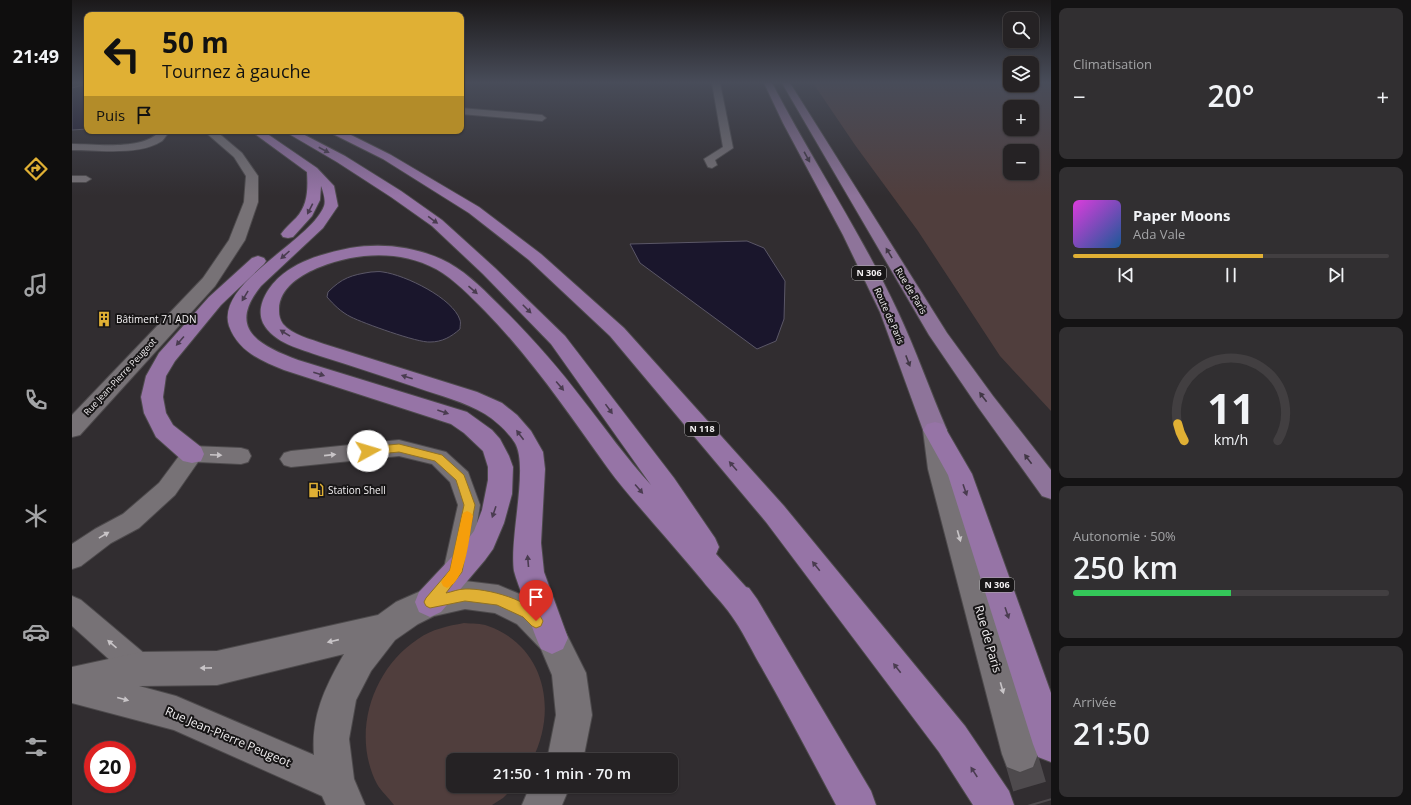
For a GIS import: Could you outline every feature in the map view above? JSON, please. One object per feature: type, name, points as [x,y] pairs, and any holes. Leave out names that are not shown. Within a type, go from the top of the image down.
[{"type":"highway","points":[[261,134],[313,171],[328,186],[331,206],[318,225],[254,282],[244,295],[238,309],[237,322],[242,336],[253,347],[270,357],[459,418],[476,428],[489,440],[498,456],[501,472],[501,492],[481,544],[430,602]]},
{"type":"highway","points":[[295,134],[341,159],[396,194],[437,223],[489,271],[558,340],[665,485],[746,609],[858,805]]},
{"type":"highway","name":"N 118","points":[[341,134],[387,157],[474,210],[535,257],[617,332],[785,526],[952,739],[995,805]]},
{"type":"highway","points":[[192,454],[164,431],[155,413],[152,397],[156,376],[166,358],[215,301],[244,273],[281,242],[306,216],[312,206],[315,196],[313,171]]},
{"type":"highway","points":[[552,638],[529,572],[527,543],[533,468],[531,452],[523,437],[509,421],[494,409],[469,397],[316,348],[277,329],[270,318],[270,306],[273,295],[280,285],[293,274],[310,265],[345,253],[385,250],[402,252],[425,258],[456,275],[510,325],[566,393],[622,470],[746,609]]},
{"type":"highway","name":"N 306","points":[[935,430],[960,474],[1051,744]]},
{"type":"main road","name":"Rue de Paris","points":[[810,121],[924,312],[976,388],[1051,489]]},
{"type":"main road","name":"Route de Paris","points":[[788,123],[850,235],[889,312],[935,430]]},
{"type":"street","name":"Rue Jean-Pierre Peugeot","points":[[72,429],[209,282],[237,240],[251,202],[252,176],[238,155],[213,134]]},
{"type":"street","name":"Rue de Paris","points":[[935,430],[940,469],[1020,754]]},
{"type":"street","points":[[341,794],[331,739],[339,696],[358,659],[384,629],[407,613],[430,602],[465,595],[498,599],[528,613],[552,638],[569,673],[574,714],[566,753]]},
{"type":"street","points":[[72,685],[141,669],[217,668],[384,629]]},
{"type":"street","name":"Rue Jean-Pierre Peugeot","points":[[72,685],[176,713],[341,794]]},
{"type":"street","points":[[541,805],[547,793]]},
{"type":"lane","points":[[712,165],[709,159],[728,148],[723,121]]},
{"type":"lane","points":[[72,146],[138,146],[158,140],[163,134]]},
{"type":"lane","points":[[72,179],[86,179]]},
{"type":"lane","points":[[291,459],[399,448],[438,458],[460,478],[469,505],[456,572]]},
{"type":"lane","points":[[72,558],[103,536],[131,521],[166,489],[192,454],[241,456]]},
{"type":"lane","points":[[72,609],[141,669]]},
{"type":"shaded area","points":[[72,121],[84,121],[84,129],[72,130]]},
{"type":"shaded area","points":[[838,121],[1003,121],[1003,136],[1039,136],[1039,121],[1051,121],[1051,411],[1000,356],[918,231]]},
{"type":"shaded area","points":[[747,241],[764,248],[785,281],[784,319],[776,341],[757,349],[640,263],[630,244]]},
{"type":"shaded area","points":[[371,272],[392,274],[415,283],[438,296],[456,312],[460,321],[460,329],[450,337],[438,341],[430,342],[414,339],[378,328],[351,317],[338,308],[327,297],[328,292],[342,280],[358,274]]},
{"type":"shaded area","points":[[464,623],[485,625],[507,635],[523,648],[534,664],[541,682],[545,701],[544,721],[540,741],[535,753],[446,753],[446,793],[508,793],[492,805],[394,805],[377,784],[369,765],[366,744],[366,724],[370,704],[378,685],[389,667],[402,652],[418,639],[434,630]]},
{"type":"tunnel","points":[[1020,754],[1035,805]]},
{"type":"slow traffic","points":[[447,582],[456,572],[467,516]]},
{"type":"place","name":"Bâtiment 71 ADN","points":[[104,319]]},
{"type":"place","name":"Station Shell","points":[[316,490]]},
{"type":"route","points":[[368,451],[399,448],[438,458],[460,478],[469,505],[456,572],[430,602],[465,595],[498,599],[528,613],[536,621]]}]
